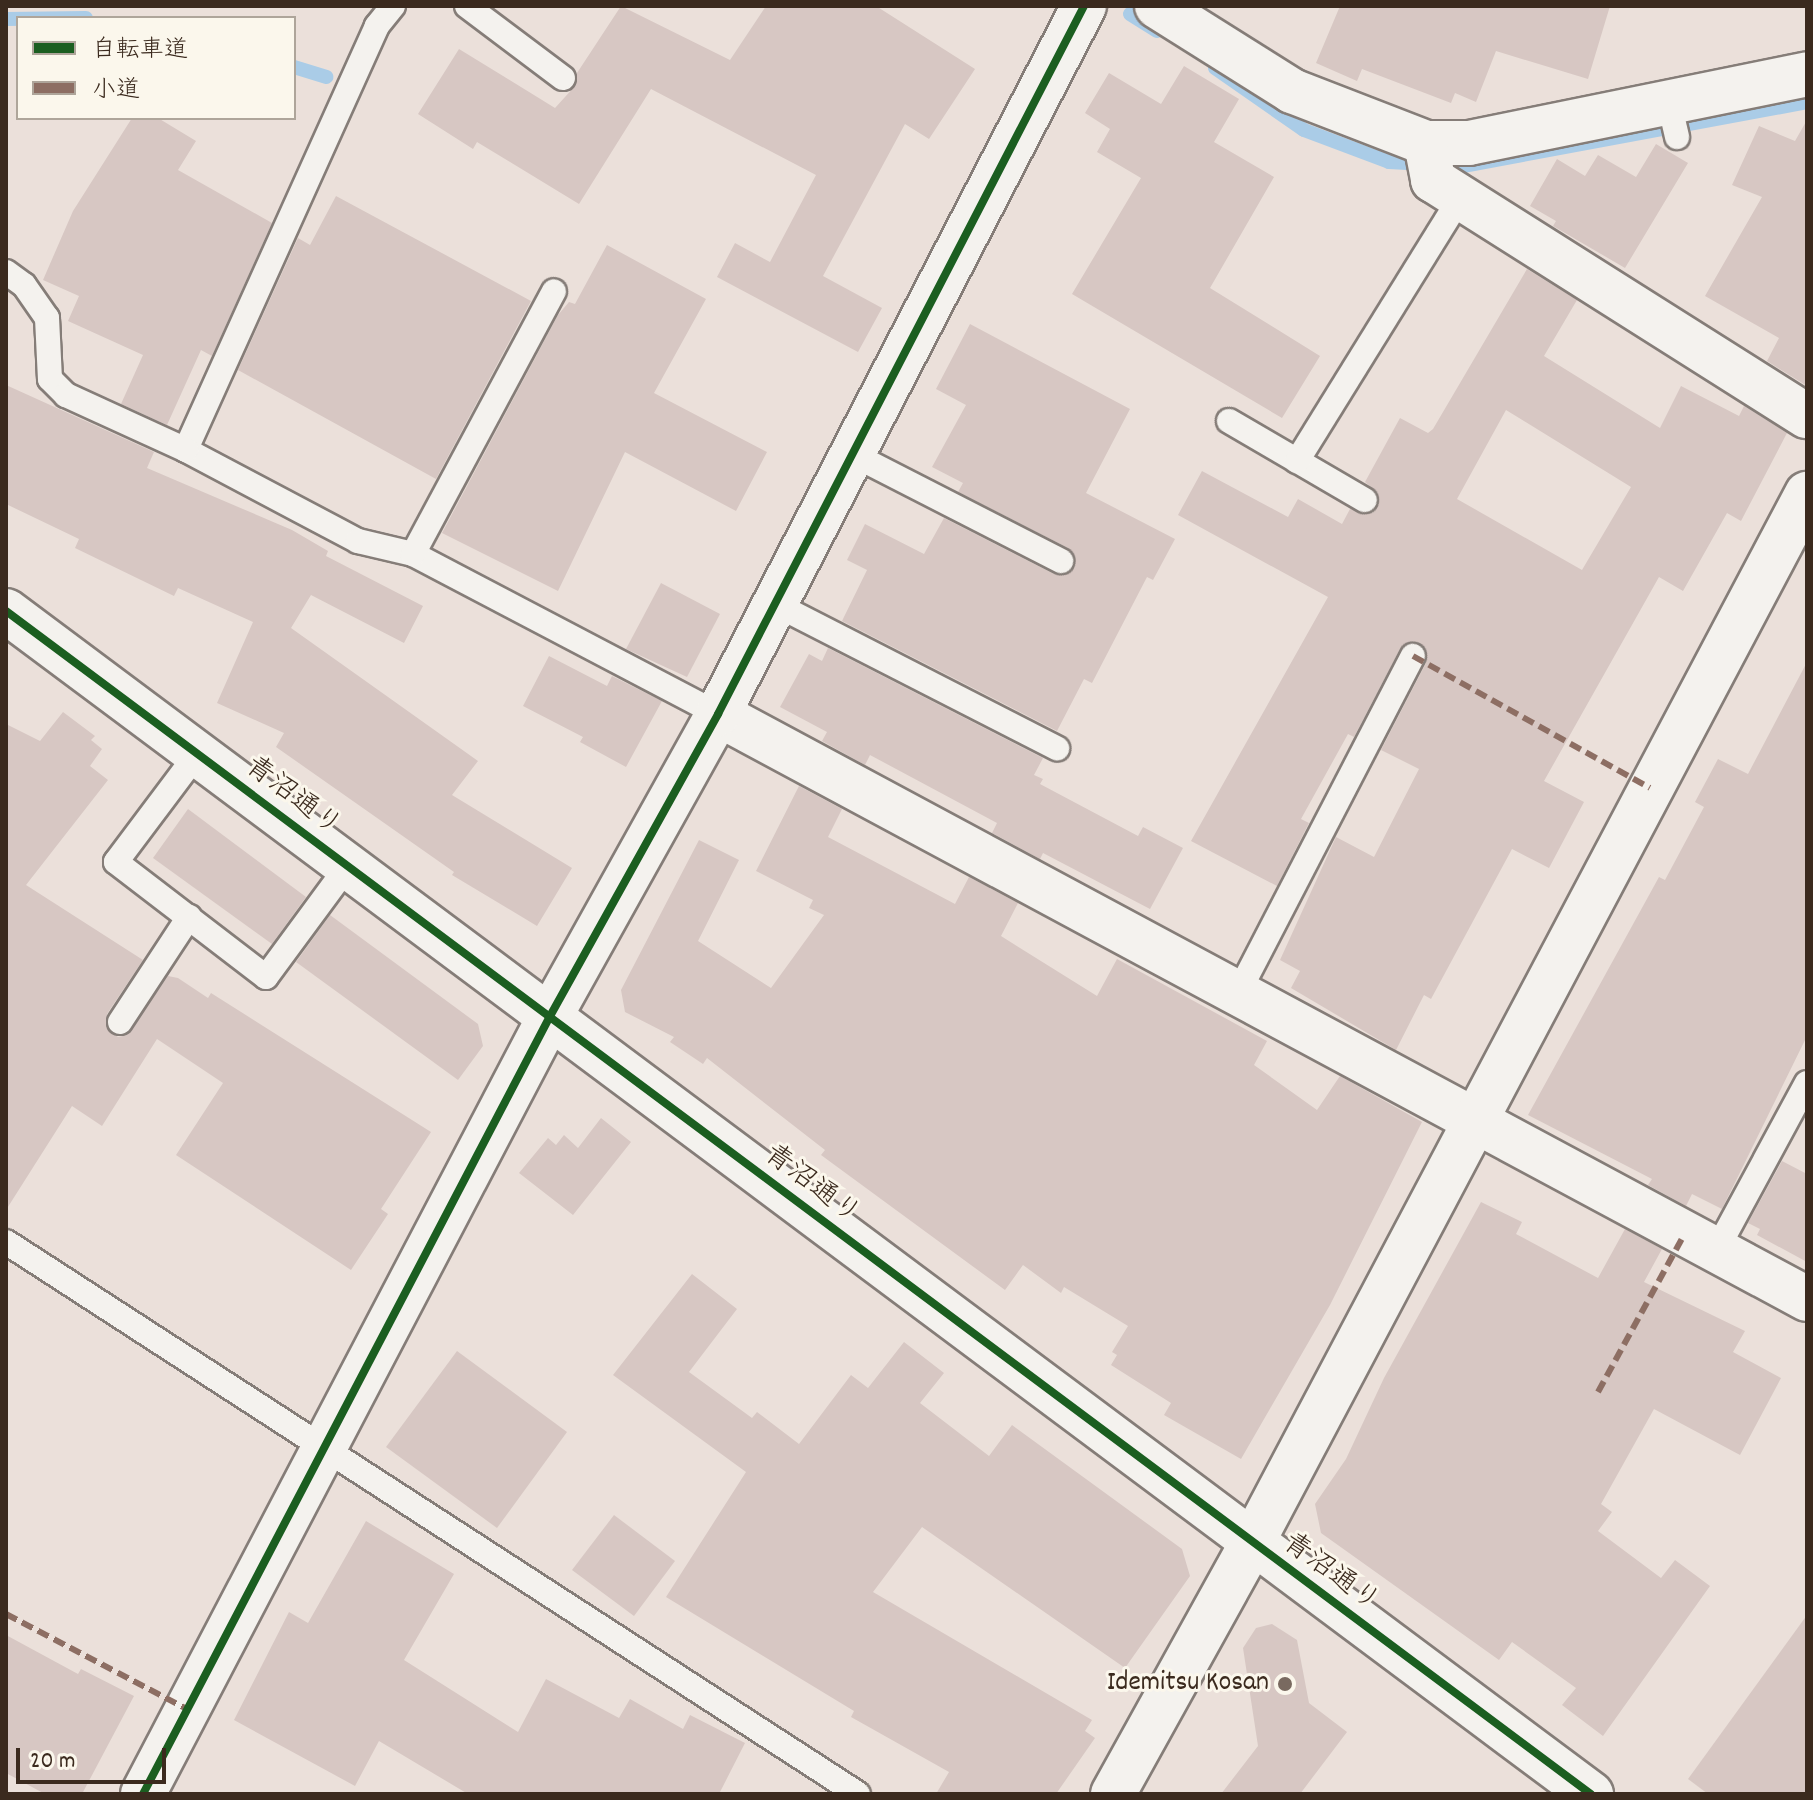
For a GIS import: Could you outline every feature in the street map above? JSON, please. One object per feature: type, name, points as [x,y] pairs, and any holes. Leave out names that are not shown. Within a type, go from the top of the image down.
[{"type":"street","points":[[143,1794],[549,1018],[718,714],[1084,6]]},
{"type":"street","points":[[1157,6],[1292,91],[1437,167],[1807,416]]},
{"type":"street","points":[[1437,167],[1469,143],[1673,118],[1807,74]]},
{"type":"street","points":[[1113,1794],[1252,1543],[1472,1122],[1807,494]]},
{"type":"street","name":"青沼通り","points":[[6,611],[1591,1794]]},
{"type":"street","points":[[718,714],[1472,1122],[1807,1299]]},
{"type":"lane","points":[[186,450],[377,26],[393,6]]},
{"type":"lane","points":[[467,6],[563,78]]},
{"type":"lane","points":[[1297,461],[1437,167]]},
{"type":"lane","points":[[6,272],[31,292],[47,318],[50,379],[66,395],[186,450],[358,541],[413,554],[718,714]]},
{"type":"lane","points":[[413,554],[554,291]]},
{"type":"lane","points":[[1229,421],[1365,500]]},
{"type":"lane","points":[[852,454],[1061,561]]},
{"type":"lane","points":[[775,604],[1057,748]]},
{"type":"lane","points":[[1237,995],[1413,656]]},
{"type":"lane","points":[[197,754],[116,862],[266,977],[347,867]]},
{"type":"lane","points":[[120,1022],[189,917]]},
{"type":"lane","points":[[1716,1251],[1807,1083]]},
{"type":"lane","points":[[6,1242],[325,1444],[858,1794]]},
{"type":"building","points":[[621,6],[730,60],[766,6],[876,6],[975,69],[929,139],[905,124],[823,276],[882,308],[858,352],[717,277],[735,243],[770,262],[816,175],[651,89],[579,204],[477,142],[473,149],[418,114],[459,49],[555,108],[575,86],[577,73]]},
{"type":"building","points":[[1340,6],[1610,6],[1588,79],[1496,51],[1476,102],[1455,93],[1451,103],[1362,69],[1357,81],[1316,63]]},
{"type":"building","points":[[1184,66],[1239,99],[1214,142],[1274,177],[1210,288],[1320,356],[1282,418],[1072,294],[1141,178],[1097,152],[1110,129],[1085,113],[1109,73],[1161,104]]},
{"type":"building","points":[[131,120],[161,120],[196,141],[178,170],[272,223],[212,356],[201,350],[167,425],[121,404],[143,355],[68,321],[79,296],[43,280],[73,211]]},
{"type":"building","points":[[1807,120],[1807,386],[1767,361],[1779,338],[1705,296],[1762,197],[1732,185],[1759,126],[1795,141]]},
{"type":"building","points":[[1656,144],[1688,163],[1625,268],[1553,226],[1556,221],[1530,206],[1557,159],[1585,176],[1598,155],[1636,177]]},
{"type":"building","points":[[336,196],[531,301],[436,479],[238,370],[298,238],[310,245]]},
{"type":"building","points":[[607,245],[706,299],[654,393],[767,452],[736,511],[625,452],[558,591],[442,533],[558,315],[569,302],[575,304]]},
{"type":"building","points":[[1527,269],[1577,300],[1544,356],[1660,428],[1681,386],[1739,416],[1744,406],[1787,433],[1741,521],[1727,513],[1683,591],[1659,577],[1544,781],[1584,802],[1549,868],[1512,849],[1431,999],[1424,995],[1396,1050],[1291,988],[1300,971],[1280,960],[1336,837],[1374,857],[1419,769],[1381,750],[1426,663],[1426,649],[1413,641],[1400,649],[1354,737],[1348,734],[1301,819],[1309,823],[1277,886],[1191,841],[1328,597],[1178,515],[1202,471],[1288,517],[1298,499],[1342,524],[1350,509],[1373,513],[1378,493],[1365,482],[1400,418],[1428,433]],"holes":[[[1506,410],[1631,487],[1582,570],[1457,499]]]},
{"type":"building","points":[[970,324],[1130,409],[1086,493],[1175,539],[1153,580],[1147,577],[1092,683],[1084,679],[1057,731],[842,621],[867,570],[847,560],[865,524],[924,554],[944,518],[1054,574],[1068,574],[1075,567],[1068,548],[958,492],[963,483],[932,467],[966,405],[936,389]]},
{"type":"building","points":[[6,385],[154,452],[147,468],[292,530],[328,551],[326,556],[423,606],[404,643],[311,595],[291,628],[478,761],[452,795],[572,868],[537,926],[452,875],[454,872],[276,747],[284,733],[217,703],[253,622],[178,588],[174,596],[75,548],[79,539],[6,504]]},
{"type":"building","points":[[661,583],[720,614],[687,677],[626,649]]},
{"type":"building","points":[[828,648],[1043,758],[1034,775],[1043,779],[1040,784],[1138,836],[1143,827],[1183,848],[1150,909],[1043,853],[1040,859],[992,833],[997,823],[870,755],[865,765],[822,741],[827,732],[780,707],[809,654],[822,661]]},
{"type":"building","points":[[549,656],[607,686],[612,676],[662,701],[626,767],[580,742],[583,737],[523,706]]},
{"type":"building","points":[[1807,662],[1807,1036],[1722,1209],[1692,1194],[1686,1206],[1648,1185],[1652,1179],[1528,1115],[1659,877],[1665,880],[1704,807],[1695,802],[1718,759],[1748,774]]},
{"type":"building","points":[[63,712],[95,736],[91,740],[102,749],[90,766],[108,780],[26,885],[143,960],[107,1014],[107,1029],[118,1037],[127,1035],[168,976],[178,978],[208,998],[211,993],[431,1132],[381,1209],[388,1214],[351,1270],[176,1155],[223,1083],[157,1039],[102,1126],[72,1106],[6,1210],[6,724],[40,741]]},
{"type":"building","points":[[799,786],[842,809],[828,837],[955,904],[969,877],[1018,903],[1001,936],[1097,996],[1117,959],[1267,1041],[1254,1065],[1317,1110],[1340,1076],[1422,1122],[1330,1305],[1241,1459],[1164,1415],[1171,1403],[1111,1365],[1117,1355],[1112,1352],[1128,1326],[1064,1287],[1061,1293],[1023,1265],[1005,1290],[821,1155],[825,1150],[707,1058],[703,1064],[670,1042],[674,1037],[625,1012],[621,990],[699,840],[739,860],[698,941],[771,988],[824,915],[809,908],[813,900],[756,871]]},
{"type":"building","points":[[188,809],[306,897],[272,944],[153,858]]},
{"type":"building","points":[[330,915],[478,1024],[483,1046],[458,1080],[296,962]]},
{"type":"building","points":[[601,1118],[631,1142],[573,1215],[519,1173],[548,1138],[556,1145],[564,1135],[578,1148]]},
{"type":"building","points":[[1782,1161],[1807,1174],[1807,1262],[1757,1235],[1760,1229],[1748,1223]]},
{"type":"building","points":[[1481,1202],[1522,1222],[1516,1234],[1598,1278],[1625,1229],[1662,1249],[1644,1282],[1745,1331],[1733,1352],[1781,1378],[1740,1455],[1654,1409],[1601,1504],[1612,1512],[1598,1531],[1661,1578],[1675,1560],[1710,1586],[1603,1736],[1562,1705],[1576,1688],[1512,1642],[1499,1660],[1321,1533],[1315,1504],[1346,1459],[1384,1378]]},
{"type":"building","points":[[692,1274],[737,1309],[689,1372],[752,1418],[757,1412],[799,1444],[851,1375],[868,1388],[904,1342],[944,1373],[920,1403],[989,1456],[1012,1425],[1182,1549],[1190,1576],[1125,1668],[922,1527],[873,1592],[1092,1720],[1085,1731],[1095,1738],[1056,1794],[936,1794],[949,1772],[851,1717],[854,1711],[666,1597],[746,1472],[613,1375]]},
{"type":"building","points":[[457,1351],[567,1432],[497,1528],[386,1447]]},
{"type":"building","points":[[614,1515],[675,1561],[634,1616],[572,1570]]},
{"type":"building","points":[[366,1521],[454,1574],[404,1660],[518,1732],[546,1679],[619,1718],[630,1699],[683,1729],[690,1715],[745,1743],[719,1794],[468,1794],[379,1741],[355,1786],[234,1720],[289,1612],[308,1623]]},
{"type":"building","points":[[1807,1615],[1807,1794],[1708,1794],[1688,1779]]},
{"type":"building","points":[[1272,1624],[1297,1640],[1309,1703],[1347,1732],[1300,1794],[1221,1794],[1258,1746],[1243,1648],[1256,1628]]},
{"type":"building","points":[[6,1635],[78,1674],[81,1669],[134,1696],[82,1794],[45,1794],[6,1773]]},
{"type":"waterway","points":[[1130,14],[1157,31]]},
{"type":"waterway","points":[[6,19],[16,19]]},
{"type":"waterway","points":[[296,68],[327,77]]},
{"type":"waterway","points":[[1215,68],[1304,130],[1389,162],[1463,166],[1807,102]]},
{"type":"marked path","points":[[1413,656],[1650,788]]},
{"type":"marked path","points":[[1598,1392],[1684,1235]]},
{"type":"marked path","points":[[6,1614],[187,1709]]},
{"type":"cycle path","points":[[143,1794],[549,1018],[718,714],[1084,6]]},
{"type":"cycle path","points":[[6,611],[1591,1794]]},
{"type":"place","name":"Idemitsu Kosan","points":[[1285,1684]]}]
